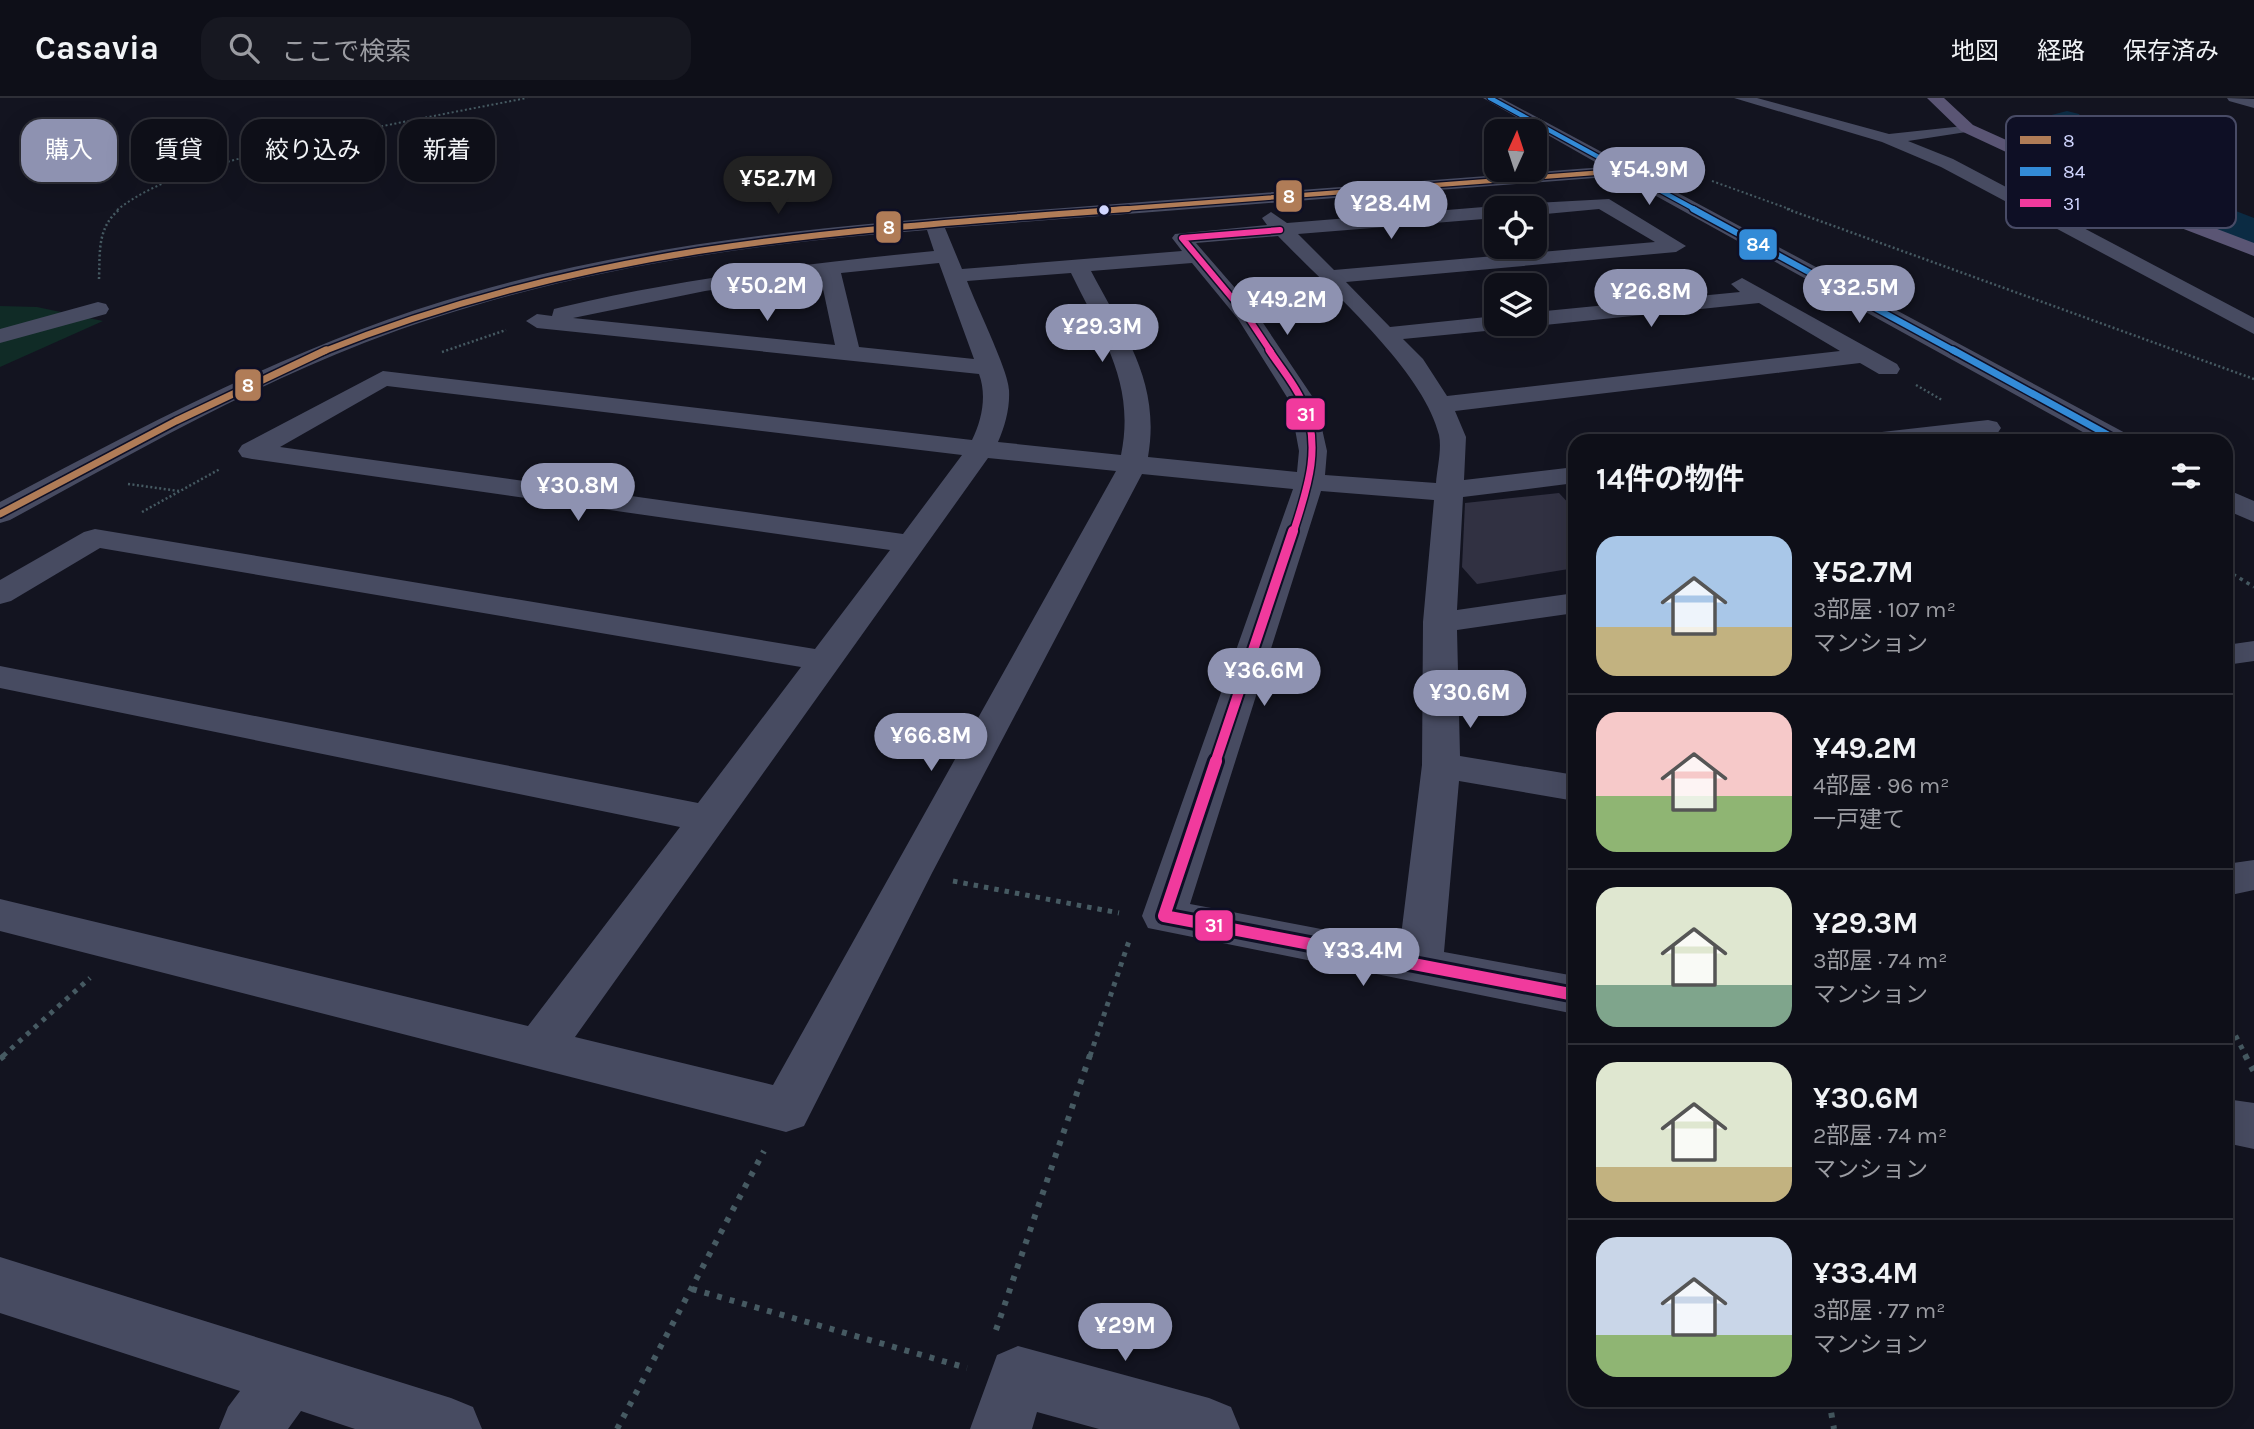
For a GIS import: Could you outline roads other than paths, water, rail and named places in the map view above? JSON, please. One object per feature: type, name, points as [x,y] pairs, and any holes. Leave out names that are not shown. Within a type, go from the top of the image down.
[{"type":"main road","points":[[1934,98],[1950,108],[1954,117],[1967,128],[2006,146]]},
{"type":"main road","points":[[2197,228],[2254,250]]},
{"type":"street","points":[[1490,98],[2106,434]]},
{"type":"street","points":[[2234,98],[2254,104]]},
{"type":"street","points":[[1735,99],[1888,139],[2006,193]]},
{"type":"street","points":[[1888,139],[1967,128]]},
{"type":"street","points":[[0,514],[298,362],[470,299],[548,277],[691,248],[757,239],[1620,171]]},
{"type":"street","points":[[1251,199],[1415,364],[1440,405],[1453,436],[1440,622],[1441,765],[1420,965]]},
{"type":"street","points":[[1547,208],[1602,203],[1676,246],[1547,258]]},
{"type":"street","points":[[1484,213],[1182,238],[1247,316],[1303,402],[1313,451],[1310,482],[1151,916],[1568,994]]},
{"type":"street","points":[[539,1049],[981,449],[992,426],[998,388],[934,224]]},
{"type":"street","points":[[2070,228],[2254,327]]},
{"type":"street","points":[[992,368],[537,321],[658,290],[829,267],[1078,265],[1198,256]]},
{"type":"street","points":[[1330,277],[1531,259]]},
{"type":"street","points":[[0,915],[786,1110],[911,873],[1133,465],[1140,432],[1137,394],[1119,345],[1078,265]]},
{"type":"street","points":[[829,267],[849,354]]},
{"type":"street","points":[[1731,278],[1888,369]]},
{"type":"street","points":[[1547,318],[1762,296]]},
{"type":"street","points":[[0,336],[98,309]]},
{"type":"street","points":[[1388,334],[1484,324]]},
{"type":"street","points":[[1440,405],[1865,355]]},
{"type":"street","points":[[911,544],[252,451],[383,378],[981,449],[1310,482],[1437,492],[1568,476]]},
{"type":"street","points":[[1962,412],[1999,434]]},
{"type":"street","points":[[2233,502],[2254,513]]},
{"type":"street","points":[[0,594],[95,538],[825,661]]},
{"type":"street","points":[[1440,622],[1568,604]]},
{"type":"street","points":[[2233,654],[2254,651]]},
{"type":"street","points":[[0,677],[709,819]]},
{"type":"street","points":[[1441,765],[1568,787]]},
{"type":"street","points":[[2233,879],[2254,875]]},
{"type":"street","points":[[2233,1122],[2254,1126]]},
{"type":"street","points":[[0,1285],[451,1429]]},
{"type":"street","points":[[250,1429],[289,1377]]},
{"type":"street","points":[[1005,1379],[1209,1429]]},
{"type":"waterway","points":[[2236,226],[2254,233]]}]
